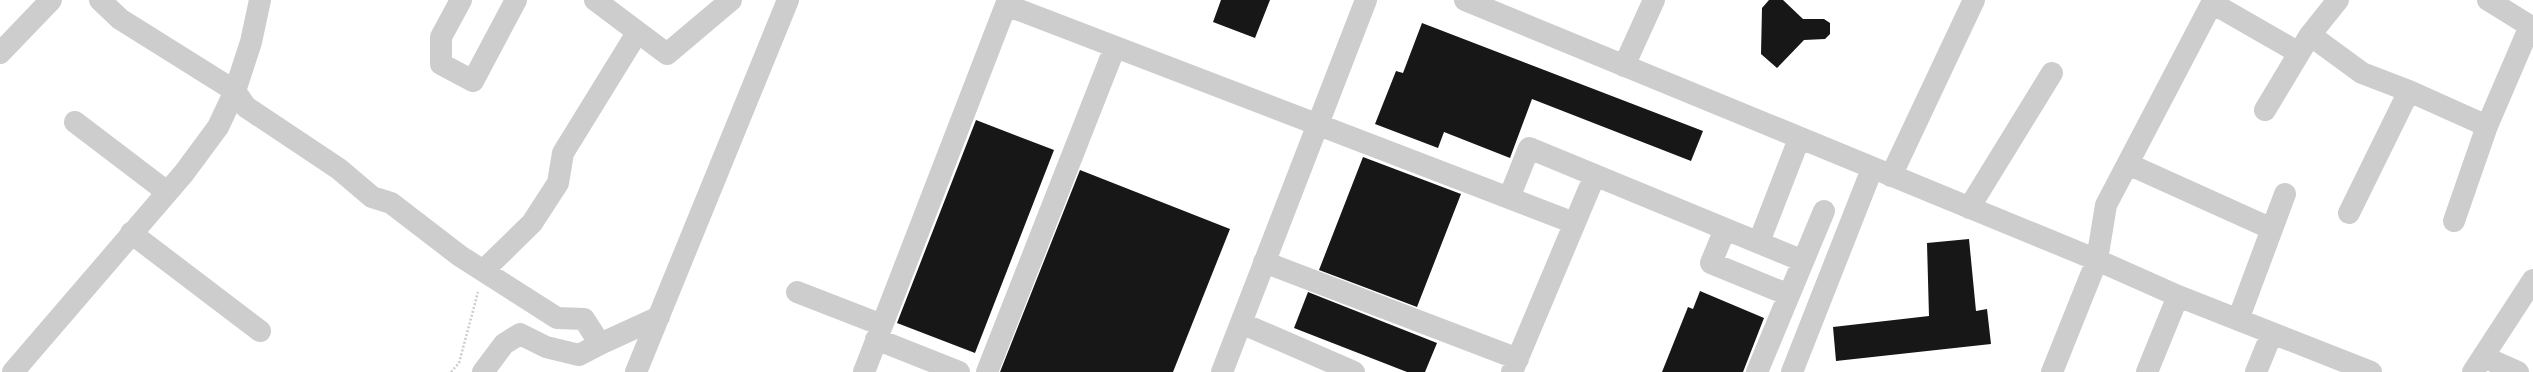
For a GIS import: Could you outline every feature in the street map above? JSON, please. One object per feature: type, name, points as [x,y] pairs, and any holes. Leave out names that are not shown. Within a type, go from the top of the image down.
[{"type":"street","points":[[0,53],[51,0]]},
{"type":"street","points":[[100,0],[120,19],[235,91],[246,107],[340,170],[372,197],[391,203],[460,256],[557,318],[584,319],[600,344]]},
{"type":"street","points":[[13,372],[131,233],[168,192],[218,127],[235,91],[251,42],[260,0]]},
{"type":"street","points":[[461,0],[441,37],[441,64],[473,81],[516,0]]},
{"type":"street","points":[[595,0],[637,33],[667,54],[731,0]]},
{"type":"street","points":[[636,372],[788,0]]},
{"type":"street","points":[[1222,372],[1366,0]]},
{"type":"street","points":[[1465,0],[1881,173],[2097,260],[2178,296],[2371,372]]},
{"type":"street","points":[[1624,66],[1654,0]]},
{"type":"street","points":[[1792,372],[1881,173],[1974,0]]},
{"type":"street","points":[[2265,110],[2304,44],[2338,0]]},
{"type":"street","points":[[2454,221],[2487,126],[2530,26],[2488,0]]},
{"type":"street","points":[[2052,372],[2097,260],[2106,206],[2212,2],[2304,44],[2362,73],[2409,91],[2487,126]]},
{"type":"street","points":[[864,372],[1006,5],[1574,223]]},
{"type":"street","points":[[484,270],[532,222],[558,183],[563,153],[637,33]]},
{"type":"street","points":[[987,372],[1115,47]]},
{"type":"street","points":[[1969,208],[2052,73]]},
{"type":"street","points":[[2349,213],[2409,91]]},
{"type":"street","points":[[75,122],[168,192]]},
{"type":"street","points":[[1759,242],[1799,139]]},
{"type":"street","points":[[1509,198],[1530,148],[1803,261]]},
{"type":"street","points":[[2128,164],[2272,229]]},
{"type":"street","points":[[1264,262],[1515,366],[1595,175]]},
{"type":"street","points":[[2238,320],[2285,194]]},
{"type":"street","points":[[1757,372],[1824,211]]},
{"type":"street","points":[[1725,229],[1711,263],[1789,295]]},
{"type":"street","points":[[131,233],[260,331]]},
{"type":"street","points":[[2518,372],[2478,364],[2533,280]]},
{"type":"street","points":[[797,292],[959,372]]},
{"type":"street","points":[[2147,372],[2178,296]]},
{"type":"street","points":[[483,372],[504,344],[520,334],[546,347],[579,355],[659,317]]},
{"type":"street","points":[[1241,324],[1354,372]]},
{"type":"street","points":[[2256,372],[2272,333]]},
{"type":"path","points":[[451,372],[459,363],[484,270]]},
{"type":"building","points":[[1221,0],[1270,0],[1255,38],[1213,22]]},
{"type":"building","points":[[1769,0],[1783,0],[1803,19],[1824,19],[1830,23],[1830,34],[1825,39],[1804,40],[1777,68],[1761,54],[1762,8]]},
{"type":"building","points":[[1422,23],[1703,131],[1691,161],[1532,99],[1510,158],[1444,132],[1438,148],[1375,124],[1396,71],[1403,73]]},
{"type":"building","points":[[976,120],[1054,150],[975,353],[897,323]]},
{"type":"building","points":[[1363,157],[1461,194],[1417,307],[1319,270]]},
{"type":"building","points":[[1080,170],[1230,229],[1173,372],[1000,372]]},
{"type":"building","points":[[1969,239],[1976,311],[1987,309],[1991,344],[1836,361],[1833,327],[1929,316],[1927,243]]},
{"type":"building","points":[[1700,291],[1764,318],[1743,372],[1662,372],[1688,307],[1693,309]]},
{"type":"building","points":[[1308,292],[1437,343],[1425,372],[1407,372],[1294,328]]}]
